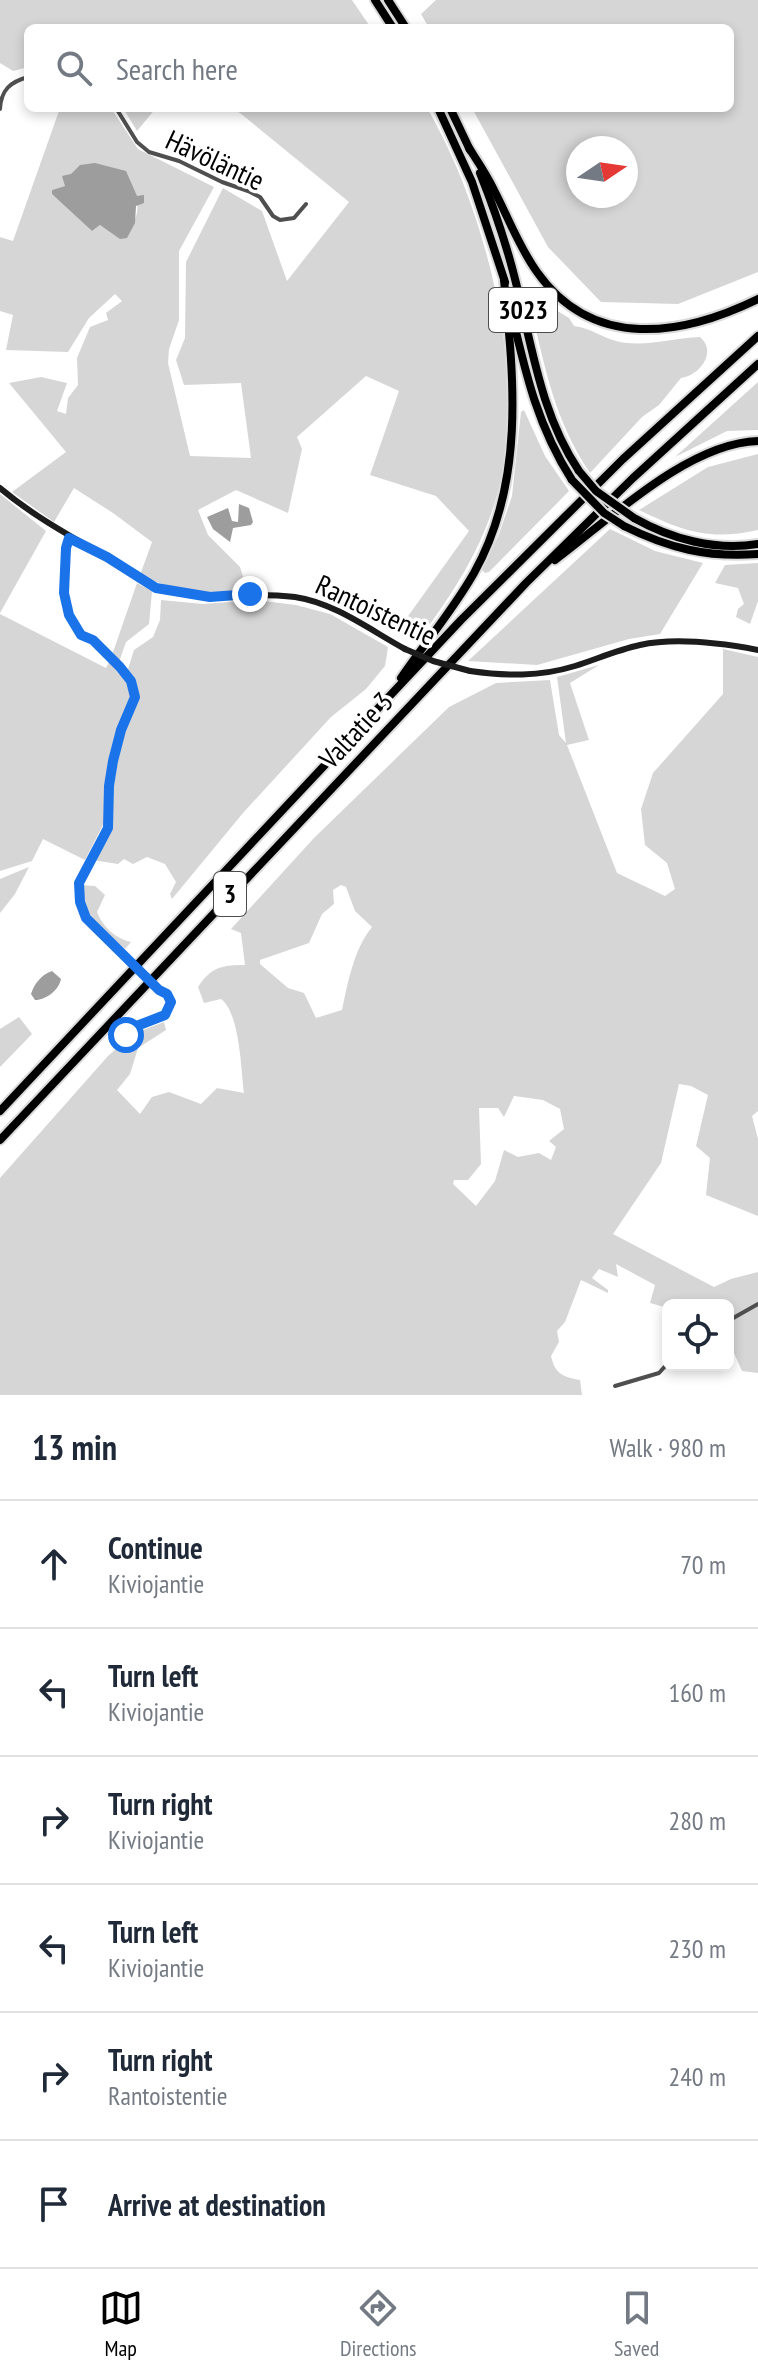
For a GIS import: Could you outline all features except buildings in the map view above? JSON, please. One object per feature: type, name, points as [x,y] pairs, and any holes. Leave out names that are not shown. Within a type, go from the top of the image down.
[{"type":"highway","points":[[375,0],[390,24]]},
{"type":"highway","points":[[388,0],[403,24]]},
{"type":"highway","name":"3023","points":[[440,112],[472,182],[504,280],[540,421],[572,480],[604,513],[665,545],[698,554],[758,554]]},
{"type":"highway","name":"3023","points":[[452,112],[502,234],[549,415],[561,443],[579,471],[604,498],[634,518],[681,539],[727,545],[758,544]]},
{"type":"highway","points":[[469,148],[536,271],[557,294],[590,317],[632,329],[667,330],[704,322],[758,299]]},
{"type":"highway","points":[[383,702],[475,572],[503,496],[514,414],[504,280]]},
{"type":"highway","name":"Valtatie 3","points":[[0,1111],[383,702],[539,541],[758,336]]},
{"type":"highway","name":"Valtatie 3","points":[[0,1140],[526,583],[643,468],[758,364]]},
{"type":"highway","points":[[526,583],[602,522],[672,473],[726,447],[758,441]]},
{"type":"street","points":[[0,109],[7,87],[24,79]]},
{"type":"street","name":"Hävöläntie","points":[[118,112],[137,142],[149,152],[179,161],[260,197],[273,216],[280,220],[294,218],[306,204]]},
{"type":"street","name":"Rantoistentie","points":[[0,488],[69,538],[107,557],[156,588],[210,597],[250,594],[297,597],[339,611],[405,649],[433,661],[470,671],[508,676],[530,675],[574,666],[656,642],[727,645],[758,650]]},
{"type":"street","points":[[69,538],[64,593],[69,615],[81,635],[93,640],[120,667],[135,690],[113,761],[108,828],[79,883],[82,911],[170,999],[169,1011],[165,1015],[134,1027],[126,1035]]},
{"type":"street","points":[[734,1318],[758,1304]]},
{"type":"street","points":[[615,1386],[662,1370]]},
{"type":"shaded area","points":[[0,0],[352,0],[368,24],[24,24],[24,68],[13,71],[0,63]]},
{"type":"shaded area","points":[[436,0],[758,0],[758,272],[678,304],[601,302],[548,247],[474,112],[734,112],[734,24],[427,24],[421,14]]},
{"type":"shaded area","points":[[59,112],[114,112],[138,149],[214,187],[179,251],[179,320],[169,349],[168,363],[190,456],[251,458],[241,383],[184,385],[176,360],[185,338],[186,262],[223,188],[262,211],[287,281],[349,202],[238,112],[429,112],[448,149],[484,244],[505,349],[508,400],[506,450],[491,515],[464,573],[416,643],[396,633],[469,531],[436,496],[370,475],[399,391],[366,376],[297,437],[302,449],[288,513],[236,490],[198,510],[208,535],[240,567],[246,586],[206,592],[152,580],[140,575],[152,542],[74,488],[54,522],[12,492],[66,452],[9,383],[41,377],[67,383],[57,411],[66,414],[68,398],[78,385],[77,358],[90,327],[108,320],[106,313],[122,301],[115,294],[89,318],[68,352],[6,350],[13,315],[0,311],[0,237],[13,241]],"holes":[[[65,186],[134,191],[137,205],[133,223],[117,236],[100,225],[92,231],[52,190]]]},
{"type":"shaded area","points":[[125,112],[153,112],[137,131]]},
{"type":"shaded area","points":[[95,163],[126,171],[137,196],[144,195],[144,203],[136,206],[135,223],[127,238],[120,239],[100,225],[92,231],[52,194],[52,190],[65,186],[62,176],[71,174],[80,165]]},
{"type":"shaded area","points":[[543,302],[569,318],[574,326],[616,341],[647,343],[700,337],[707,349],[707,356],[700,368],[681,378],[659,405],[642,417],[590,473],[559,414],[547,374],[531,309]]},
{"type":"shaded area","points":[[758,382],[758,430],[727,431],[675,457]]},
{"type":"shaded area","points":[[524,410],[545,456],[569,491],[485,573],[482,570],[512,496],[521,412]]},
{"type":"shaded area","points":[[758,454],[758,530],[724,534],[696,532],[639,510],[708,467]]},
{"type":"shaded area","points":[[0,494],[46,531],[0,613]]},
{"type":"shaded area","points":[[239,504],[249,508],[253,522],[233,528],[230,542],[213,529],[207,517],[228,508],[232,521],[238,522]]},
{"type":"shaded area","points":[[610,529],[655,551],[703,563],[660,634],[629,639],[537,665],[468,661]]},
{"type":"shaded area","points":[[758,563],[758,601],[750,624],[736,617],[738,609],[744,604],[738,588],[715,583],[725,565]]},
{"type":"shaded area","points":[[137,583],[152,591],[149,624],[126,642],[119,662],[112,655]]},
{"type":"shaded area","points":[[161,600],[203,604],[255,600],[296,605],[330,614],[388,647],[385,666],[366,689],[331,717],[243,813],[172,899],[170,894],[176,882],[165,864],[147,857],[133,864],[124,859],[118,864],[92,860],[113,828],[113,793],[120,745],[139,696],[136,681],[128,669],[134,650],[153,637],[160,620]]},
{"type":"shaded area","points":[[0,614],[106,668],[110,660],[132,690],[110,761],[106,819],[85,860],[43,839],[32,861],[0,871]]},
{"type":"shaded area","points":[[723,649],[758,657],[758,1111],[752,1116],[758,1139],[758,1216],[706,1195],[710,1158],[696,1146],[708,1095],[679,1084],[661,1163],[613,1234],[714,1287],[758,1272],[758,1373],[742,1371],[734,1353],[734,1299],[662,1299],[662,1306],[650,1303],[655,1285],[616,1264],[618,1277],[599,1269],[592,1278],[608,1293],[581,1280],[565,1322],[557,1331],[559,1342],[551,1356],[553,1362],[561,1374],[580,1380],[582,1395],[0,1395],[0,1178],[108,1056],[133,1034],[164,1022],[166,1030],[138,1048],[130,1074],[117,1090],[140,1114],[152,1097],[169,1092],[201,1104],[217,1088],[244,1093],[232,1016],[221,999],[204,1003],[198,987],[218,968],[245,965],[241,933],[231,929],[314,838],[449,707],[496,683],[550,680],[559,735],[566,743],[557,677],[599,665],[570,683],[589,740],[567,745],[617,873],[665,896],[675,889],[667,863],[645,845],[641,809],[653,773],[723,694]],"holes":[[[341,885],[346,887],[355,911],[372,927],[356,956],[342,1010],[316,1018],[304,993],[288,988],[260,964],[260,960],[309,943],[322,914],[334,904],[333,890]],[[514,1096],[543,1100],[560,1109],[564,1129],[549,1141],[556,1147],[551,1160],[539,1153],[518,1157],[504,1150],[495,1181],[476,1206],[453,1184],[454,1180],[468,1180],[481,1164],[479,1108],[498,1108],[504,1117]]]},
{"type":"shaded area","points":[[29,867],[15,894],[0,913],[0,879]]},
{"type":"shaded area","points":[[81,885],[95,886],[105,895],[97,912],[110,931],[131,942],[125,949],[95,922],[87,908]]},
{"type":"shaded area","points":[[52,971],[61,979],[58,987],[48,996],[35,1000],[31,994],[34,987]]},
{"type":"shaded area","points":[[19,1017],[32,1034],[0,1067],[0,1029]]},
{"type":"route","points":[[126,1035],[134,1027],[165,1015],[171,1002],[167,994],[159,990],[86,918],[80,902],[79,883],[108,828],[113,761],[135,690],[107,653],[93,640],[81,635],[69,615],[64,593],[66,548],[69,538],[107,557],[141,581],[175,593],[210,597],[250,594]]}]
